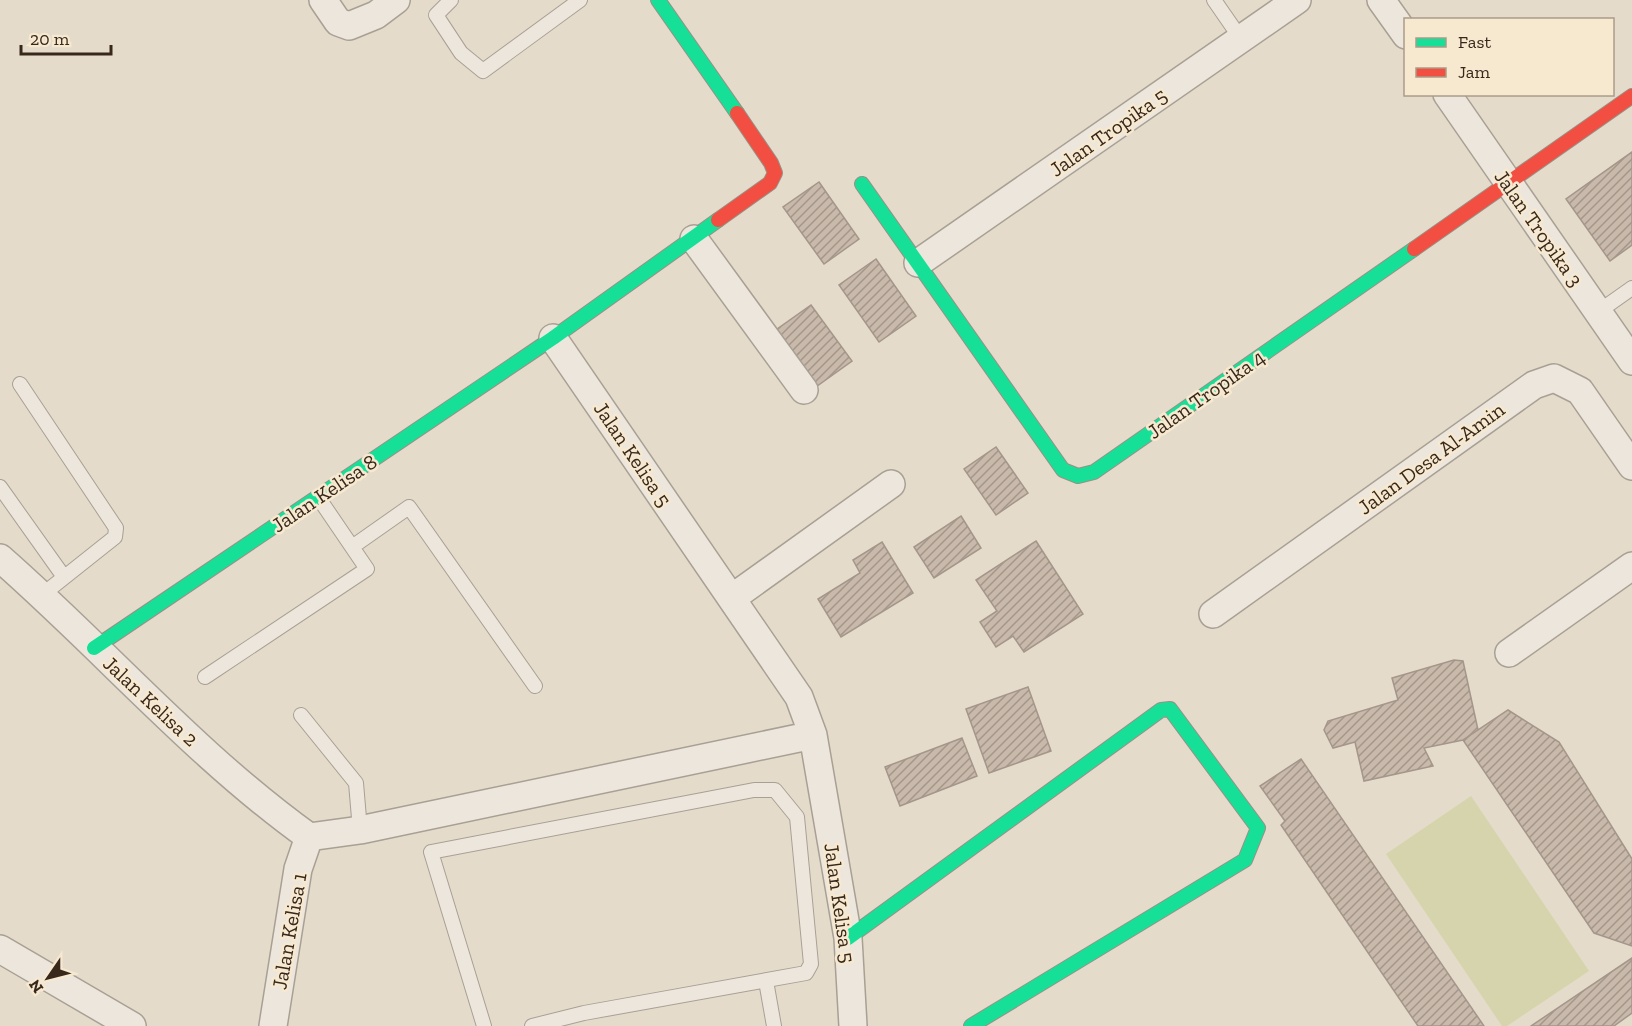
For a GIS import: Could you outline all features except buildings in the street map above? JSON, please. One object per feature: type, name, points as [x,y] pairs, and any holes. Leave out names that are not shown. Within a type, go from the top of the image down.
[{"type":"street","points":[[323,0],[338,22],[350,26],[376,15],[396,0]]},
{"type":"street","points":[[553,338],[770,183],[775,173],[771,163],[658,0]]},
{"type":"street","name":"Jalan Tropika 5","points":[[918,263],[1297,0]]},
{"type":"street","points":[[1381,0],[1404,32]]},
{"type":"street","name":"Jalan Tropika 3","points":[[1448,96],[1632,361]]},
{"type":"street","name":"Jalan Tropika 4","points":[[862,184],[1063,470],[1078,476],[1094,472],[1632,96]]},
{"type":"street","points":[[694,239],[804,390]]},
{"type":"street","name":"Jalan Kelisa 8","points":[[94,648],[553,338]]},
{"type":"street","name":"Jalan Kelisa 5","points":[[553,338],[799,697],[813,735],[848,938],[853,1026]]},
{"type":"street","name":"Jalan Desa Al-Amin","points":[[1214,614],[1534,385],[1554,378],[1580,391],[1632,466]]},
{"type":"street","points":[[732,598],[891,484]]},
{"type":"street","name":"Jalan Kelisa 2","points":[[0,558],[239,782],[309,837]]},
{"type":"street","points":[[1509,653],[1632,566]]},
{"type":"street","points":[[848,938],[1161,710],[1170,709],[1258,828],[1245,860],[970,1026]]},
{"type":"street","points":[[309,837],[360,830],[813,735]]},
{"type":"street","name":"Jalan Kelisa 1","points":[[273,1026],[298,869],[309,837]]},
{"type":"street","points":[[0,949],[132,1026]]},
{"type":"lane","points":[[451,0],[436,15],[461,53],[483,70],[580,0]]},
{"type":"lane","points":[[1214,0],[1241,39]]},
{"type":"lane","points":[[1598,312],[1632,288]]},
{"type":"lane","points":[[20,384],[116,528],[115,537],[42,595]]},
{"type":"lane","points":[[0,487],[64,577]]},
{"type":"lane","points":[[204,677],[367,569],[318,497]]},
{"type":"lane","points":[[352,547],[409,507],[535,686]]},
{"type":"lane","points":[[301,715],[356,783],[360,830]]},
{"type":"lane","points":[[483,1026],[431,852],[754,790],[775,790],[797,817],[811,964],[806,973],[585,1020],[532,1026]]},
{"type":"lane","points":[[766,981],[774,1026]]},
{"type":"shaded area","points":[[1471,796],[1589,971],[1507,1026],[1502,1026],[1386,854]]},
{"type":"traffic: fast","points":[[658,0],[737,113]]},
{"type":"traffic: fast","points":[[862,184],[1063,470],[1078,476],[1094,472],[1414,249]]},
{"type":"traffic: fast","points":[[94,648],[553,338],[718,220]]},
{"type":"traffic: fast","points":[[848,938],[1161,710],[1170,709],[1258,828],[1245,860],[971,1026]]},
{"type":"traffic: jam","points":[[1414,249],[1632,96]]},
{"type":"traffic: jam","points":[[718,220],[770,183],[775,173],[771,163],[737,113]]}]
